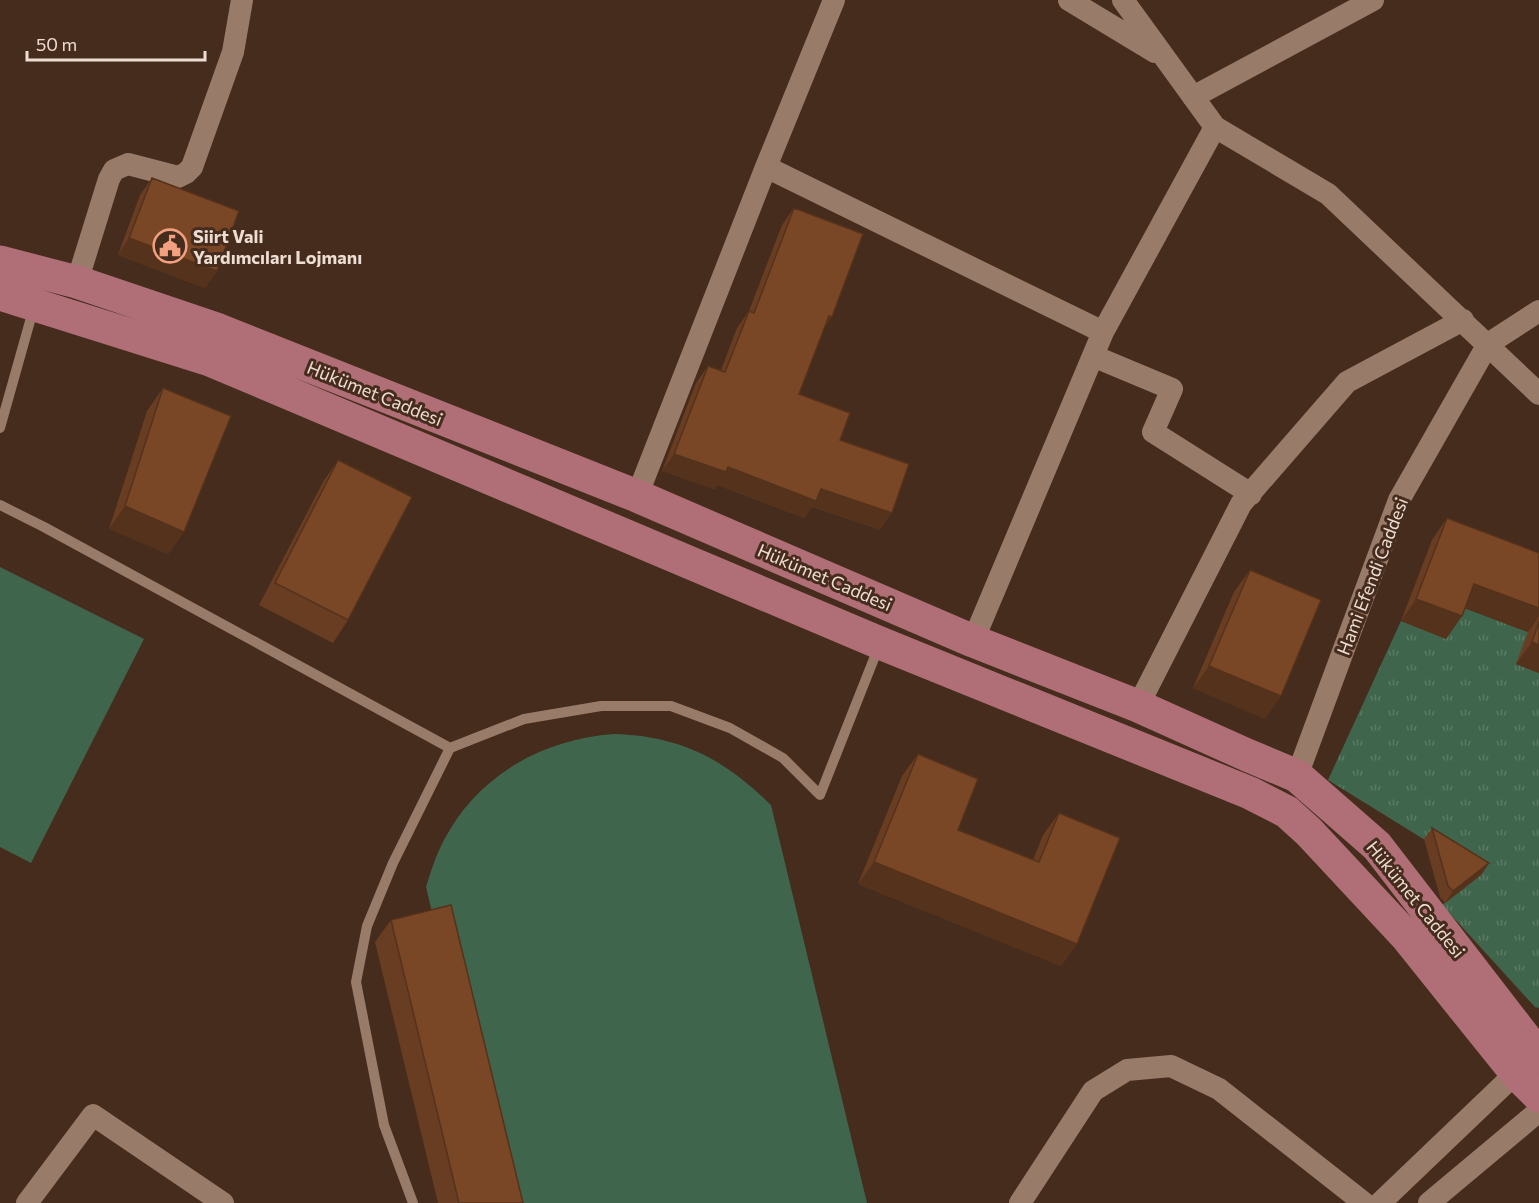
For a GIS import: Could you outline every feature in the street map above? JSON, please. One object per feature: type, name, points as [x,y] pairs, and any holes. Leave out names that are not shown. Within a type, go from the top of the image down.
[{"type":"main road","name":"Hükümet Caddesi","points":[[0,262],[77,282],[219,330],[637,496],[973,641],[1138,706],[1297,776],[1377,846],[1528,1065]]},
{"type":"main road","points":[[0,294],[210,360],[880,643],[1250,793],[1287,812],[1309,832],[1528,1065],[1539,1096]]},
{"type":"street","points":[[77,282],[109,179],[114,170],[129,164],[178,177],[186,174],[192,167],[233,52],[242,0]]},
{"type":"street","points":[[637,496],[834,0]]},
{"type":"street","points":[[1069,0],[1164,57]]},
{"type":"street","points":[[1123,0],[1215,127],[1328,194],[1539,394]]},
{"type":"street","points":[[1193,97],[1373,0]]},
{"type":"street","points":[[973,641],[1103,332],[1215,127]]},
{"type":"street","points":[[766,167],[1103,332]]},
{"type":"street","name":"Hami Efendi Caddesi","points":[[1297,776],[1399,500],[1488,344],[1539,311]]},
{"type":"street","points":[[1138,706],[1241,504],[1347,382],[1463,320]]},
{"type":"street","points":[[1093,356],[1172,389],[1154,432],[1251,494]]},
{"type":"street","points":[[1380,1203],[1528,1065]]},
{"type":"street","points":[[1020,1203],[1093,1091],[1127,1070],[1171,1066],[1219,1089],[1364,1203]]},
{"type":"street","points":[[1429,1203],[1539,1111]]},
{"type":"street","points":[[27,1203],[93,1115],[223,1203]]},
{"type":"lane","points":[[0,428],[34,304]]},
{"type":"lane","points":[[0,505],[44,526],[450,748]]},
{"type":"lane","points":[[413,1203],[384,1125],[356,982],[367,926],[393,863],[450,748],[524,719],[601,706],[671,706],[730,728],[783,758],[820,795],[880,643]]},
{"type":"green space","points":[[0,567],[144,639],[31,863],[0,847]]},
{"type":"green space","points":[[1459,606],[1528,632],[1539,673],[1539,1008],[1535,1007],[1442,905],[1480,874],[1328,780],[1401,621],[1446,638]]},
{"type":"green space","points":[[614,734],[660,739],[700,753],[736,775],[771,805],[867,1203],[502,1203],[426,887],[441,846],[458,817],[494,779],[515,764],[562,744],[588,737]]},
{"type":"building","name":"Siirt Vali Yardımcıları Lojmanı","points":[[152,178],[239,211],[217,271],[129,238]]},
{"type":"building","points":[[794,208],[863,234],[832,317],[829,316],[799,394],[850,413],[840,440],[909,464],[892,513],[821,489],[816,501],[728,467],[726,472],[674,454],[708,366],[725,372],[749,311],[754,313]]},
{"type":"building","points":[[163,388],[231,416],[184,532],[125,506]]},
{"type":"building","points":[[338,460],[412,497],[348,620],[275,583]]},
{"type":"building","points":[[1447,518],[1539,553],[1539,608],[1474,584],[1462,616],[1416,599]]},
{"type":"building","points":[[1250,570],[1321,600],[1281,696],[1209,666]]},
{"type":"building","points":[[1539,622],[1539,645],[1532,642]]},
{"type":"building","points":[[918,754],[978,779],[958,830],[1039,862],[1059,813],[1120,838],[1077,944],[874,862]]},
{"type":"building","points":[[1432,828],[1489,863],[1453,891],[1448,886]]},
{"type":"building","points":[[451,905],[523,1203],[459,1203],[391,920]]},
{"type":"place","name":"Siirt Vali Yardımcıları Lojmanı","points":[[170,246]]}]
